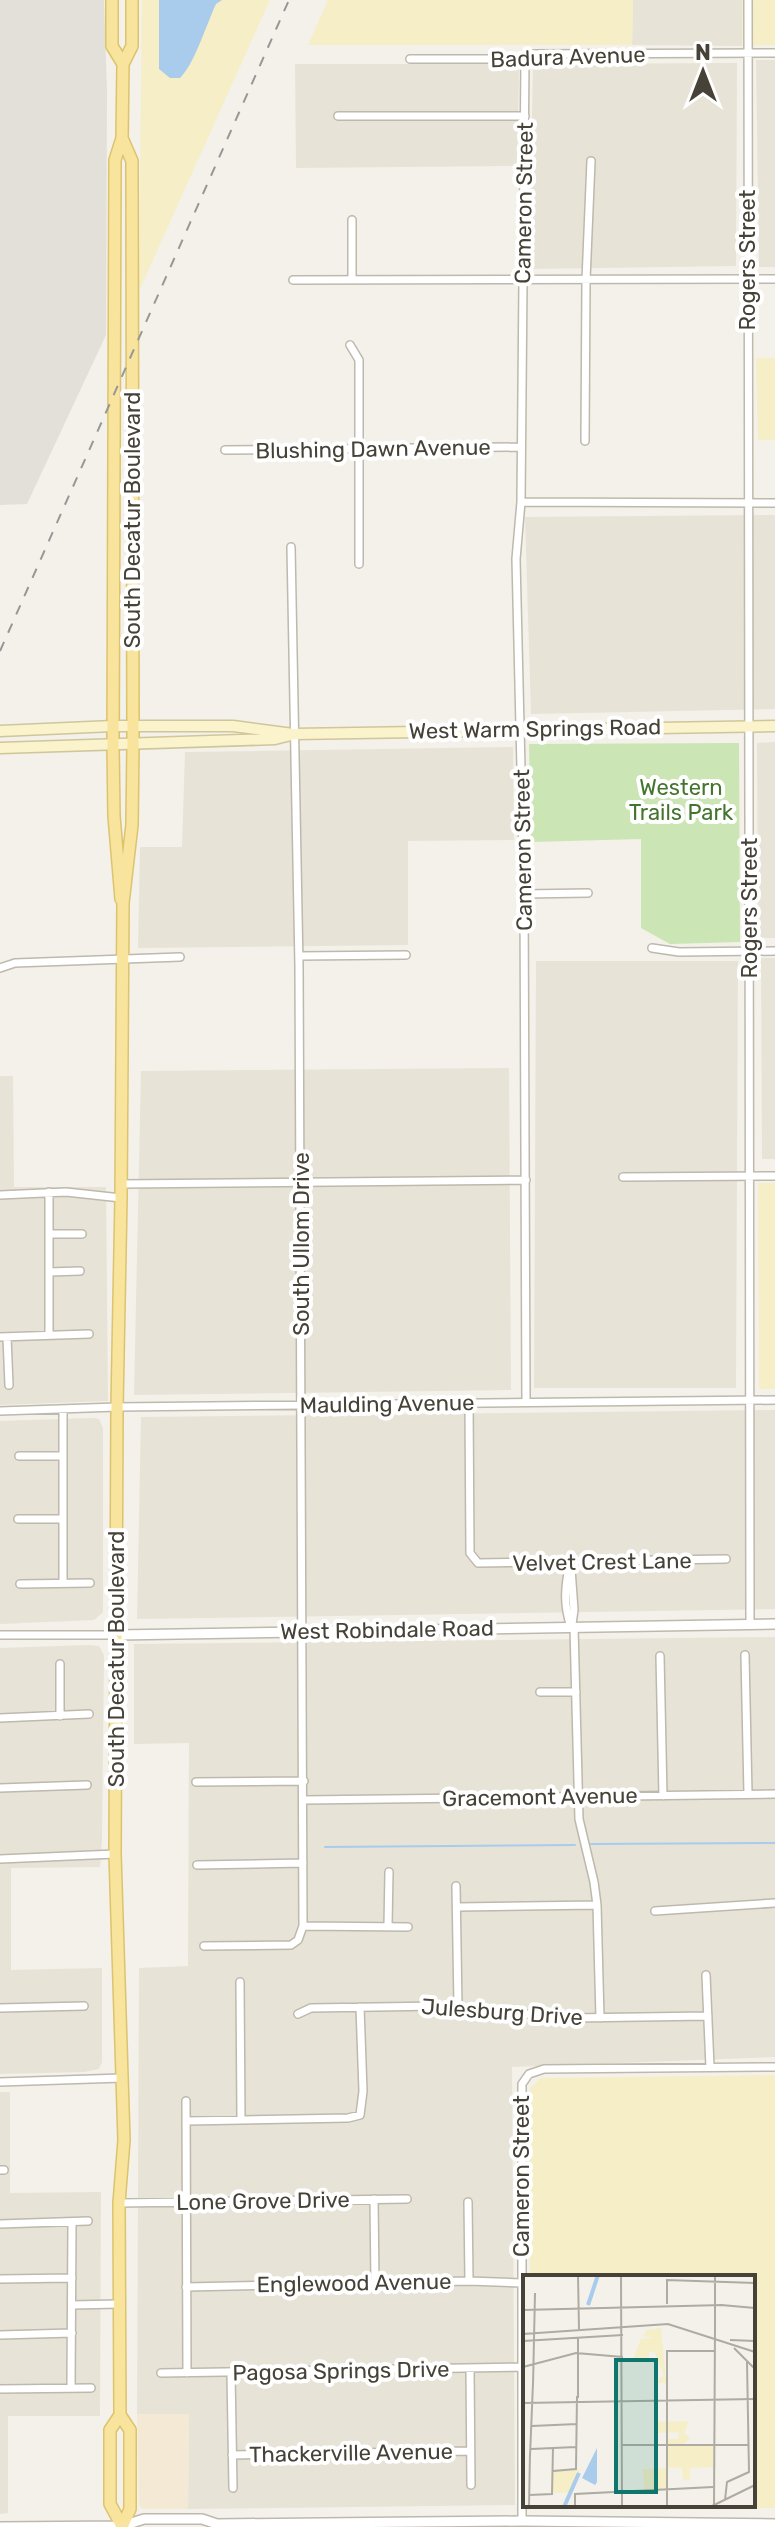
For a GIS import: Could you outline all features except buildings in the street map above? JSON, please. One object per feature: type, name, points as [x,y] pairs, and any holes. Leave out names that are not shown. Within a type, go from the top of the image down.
[{"type":"main road","name":"South Decatur Boulevard","points":[[112,0],[112,46],[123,64]]},
{"type":"main road","name":"South Decatur Boulevard","points":[[123,903],[119,890],[114,816],[113,745],[115,160],[122,138],[123,64],[132,46],[132,0]]},
{"type":"main road","name":"South Decatur Boulevard","points":[[122,138],[132,161],[133,725],[131,828],[123,903],[117,1407],[115,1854],[124,2140],[119,2203],[120,2415],[130,2430],[130,2509],[124,2527]]},
{"type":"main road","name":"West Warm Springs Road","points":[[0,731],[133,725],[233,726],[295,734],[775,726]]},
{"type":"main road","name":"West Warm Springs Road","points":[[0,748],[275,739],[295,734]]},
{"type":"main road","name":"South Decatur Boulevard","points":[[120,2415],[110,2430],[110,2504],[124,2527]]},
{"type":"street","name":"Rogers Street","points":[[748,0],[750,1625]]},
{"type":"street","name":"Badura Avenue","points":[[410,59],[525,59],[532,54],[775,53]]},
{"type":"street","name":"Cameron Street","points":[[525,59],[521,502],[516,559],[524,894],[526,1402]]},
{"type":"street","points":[[338,116],[525,116]]},
{"type":"street","points":[[585,441],[586,280],[591,161]]},
{"type":"street","points":[[352,220],[352,279]]},
{"type":"street","points":[[293,280],[775,279]]},
{"type":"street","points":[[350,345],[359,360],[359,564]]},
{"type":"street","name":"Blushing Dawn Avenue","points":[[225,450],[521,447]]},
{"type":"street","points":[[521,502],[775,503]]},
{"type":"street","name":"South Ullom Drive","points":[[204,1946],[291,1945],[298,1940],[303,1926],[301,1181],[291,547]]},
{"type":"street","points":[[524,894],[588,893]]},
{"type":"street","points":[[652,948],[679,952],[775,951]]},
{"type":"street","points":[[299,956],[406,955]]},
{"type":"street","points":[[0,968],[15,963],[180,957]]},
{"type":"street","points":[[623,1177],[775,1176]]},
{"type":"street","points":[[121,1184],[526,1180]]},
{"type":"street","points":[[0,1195],[49,1192],[121,1198]]},
{"type":"street","points":[[49,1192],[49,1335]]},
{"type":"street","points":[[49,1234],[82,1234]]},
{"type":"street","points":[[49,1272],[80,1271]]},
{"type":"street","points":[[9,1385],[4,1337],[89,1334]]},
{"type":"street","name":"Maulding Avenue","points":[[0,1411],[775,1400]]},
{"type":"street","name":"Velvet Crest Lane","points":[[469,1403],[470,1553],[478,1563],[726,1559]]},
{"type":"street","points":[[63,1409],[63,1583]]},
{"type":"street","points":[[19,1456],[63,1456]]},
{"type":"street","points":[[18,1519],[63,1519]]},
{"type":"street","points":[[570,1563],[574,1592],[577,1797],[597,1905],[600,2018]]},
{"type":"street","points":[[20,1584],[90,1583]]},
{"type":"street","name":"West Robindale Road","points":[[0,1635],[775,1624]]},
{"type":"street","points":[[745,1655],[748,1794]]},
{"type":"street","points":[[660,1656],[663,1796]]},
{"type":"street","points":[[60,1664],[60,1716]]},
{"type":"street","points":[[540,1692],[576,1692]]},
{"type":"street","points":[[0,1718],[89,1714]]},
{"type":"street","points":[[196,1782],[304,1781]]},
{"type":"street","points":[[0,1788],[87,1785]]},
{"type":"street","name":"Gracemont Avenue","points":[[304,1800],[775,1794]]},
{"type":"street","points":[[0,1859],[115,1854]]},
{"type":"street","points":[[197,1865],[303,1863]]},
{"type":"street","points":[[388,1925],[389,1872]]},
{"type":"street","points":[[456,1886],[458,2007]]},
{"type":"street","points":[[655,1911],[775,1903]]},
{"type":"street","points":[[458,1907],[597,1905]]},
{"type":"street","points":[[303,1926],[408,1927]]},
{"type":"street","points":[[706,1975],[710,2067],[775,2067]]},
{"type":"street","points":[[240,1982],[241,2120]]},
{"type":"street","points":[[0,2008],[84,2006]]},
{"type":"street","points":[[186,2121],[348,2118],[360,2115],[363,2091],[360,2007]]},
{"type":"street","name":"Julesburg Drive","points":[[298,2014],[311,2008],[458,2007],[528,2016],[708,2016]]},
{"type":"street","name":"Cameron Street","points":[[522,2521],[522,2084],[529,2074],[544,2069],[710,2067]]},
{"type":"street","points":[[0,2082],[122,2078]]},
{"type":"street","points":[[186,2101],[187,2373]]},
{"type":"street","points":[[374,2199],[375,2283]]},
{"type":"street","name":"Lone Grove Drive","points":[[119,2203],[407,2199]]},
{"type":"street","points":[[468,2202],[469,2281]]},
{"type":"street","points":[[0,2224],[88,2221]]},
{"type":"street","points":[[71,2388],[72,2222]]},
{"type":"street","points":[[0,2279],[72,2278]]},
{"type":"street","name":"Englewood Avenue","points":[[186,2287],[469,2281],[521,2283]]},
{"type":"street","points":[[72,2305],[119,2304]]},
{"type":"street","points":[[0,2335],[72,2333]]},
{"type":"street","name":"Pagosa Springs Drive","points":[[161,2373],[522,2367]]},
{"type":"street","points":[[470,2369],[471,2485]]},
{"type":"street","points":[[231,2373],[233,2488]]},
{"type":"street","points":[[0,2389],[91,2388]]},
{"type":"street","name":"Thackerville Avenue","points":[[232,2455],[470,2451]]},
{"type":"street","points":[[0,2527],[124,2527],[144,2519],[202,2519],[215,2526],[522,2521],[775,2524]]},
{"type":"shaded area","points":[[0,0],[104,0],[107,91],[106,335],[27,504],[0,505]]},
{"type":"shaded area","points":[[633,0],[742,0],[742,46],[632,45]]},
{"type":"shaded area","points":[[756,60],[775,60],[775,267],[759,267]]},
{"type":"shaded area","points":[[737,63],[736,266],[529,269],[533,64]]},
{"type":"shaded area","points":[[295,64],[513,64],[519,69],[517,166],[296,168]]},
{"type":"shaded area","points":[[775,515],[775,709],[531,714],[525,517]]},
{"type":"shaded area","points":[[775,742],[775,938],[758,938],[757,743]]},
{"type":"shaded area","points":[[513,747],[514,840],[408,841],[408,945],[138,948],[140,847],[182,847],[185,752]]},
{"type":"shaded area","points":[[761,958],[775,958],[775,1159],[762,1159]]},
{"type":"shaded area","points":[[536,961],[738,961],[736,1388],[534,1388]]},
{"type":"shaded area","points":[[509,1068],[511,1390],[134,1395],[141,1071]]},
{"type":"shaded area","points":[[0,1076],[13,1076],[14,1187],[106,1187],[108,1401],[0,1405]]},
{"type":"shaded area","points":[[775,1410],[775,1609],[137,1619],[141,1417]]},
{"type":"shaded area","points":[[99,1419],[103,1428],[103,1612],[94,1620],[0,1624],[0,1421]]},
{"type":"shaded area","points":[[775,1637],[775,2057],[512,2067],[515,2505],[188,2509],[189,2414],[137,2414],[139,1968],[188,1966],[189,1743],[134,1744],[134,1644]]},
{"type":"shaded area","points":[[99,1646],[104,1655],[100,1867],[11,1868],[11,1970],[102,1968],[102,2062],[99,2069],[84,2072],[0,2074],[0,1648]]},
{"type":"shaded area","points":[[0,2092],[10,2092],[10,2193],[101,2192],[100,2416],[8,2416],[8,2513],[0,2514]]},
{"type":"shaded area","points":[[137,2414],[189,2414],[188,2509],[143,2509],[139,2505]]},
{"type":"green space","name":"Western Trails Park","points":[[739,743],[740,942],[670,944],[641,928],[641,839],[531,842],[529,744]]},
{"type":"sand","points":[[142,0],[270,0],[139,291]]},
{"type":"sand","points":[[328,0],[633,0],[632,45],[308,45]]},
{"type":"sand","points":[[742,0],[775,0],[775,45],[742,46]]},
{"type":"sand","points":[[756,358],[775,358],[775,440],[758,440]]},
{"type":"sand","points":[[758,1183],[775,1183],[775,1389],[759,1389]]},
{"type":"sand","points":[[775,2075],[775,2508],[534,2509],[755,2507],[755,2275],[530,2275],[530,2088],[541,2078]]},
{"type":"water","points":[[159,0],[222,0],[216,4],[195,54],[180,78],[170,78],[159,69]]},
{"type":"waterway","points":[[591,1844],[775,1843]]},
{"type":"waterway","points":[[325,1847],[575,1845]]},
{"type":"railway","points":[[0,651],[289,0]]}]
